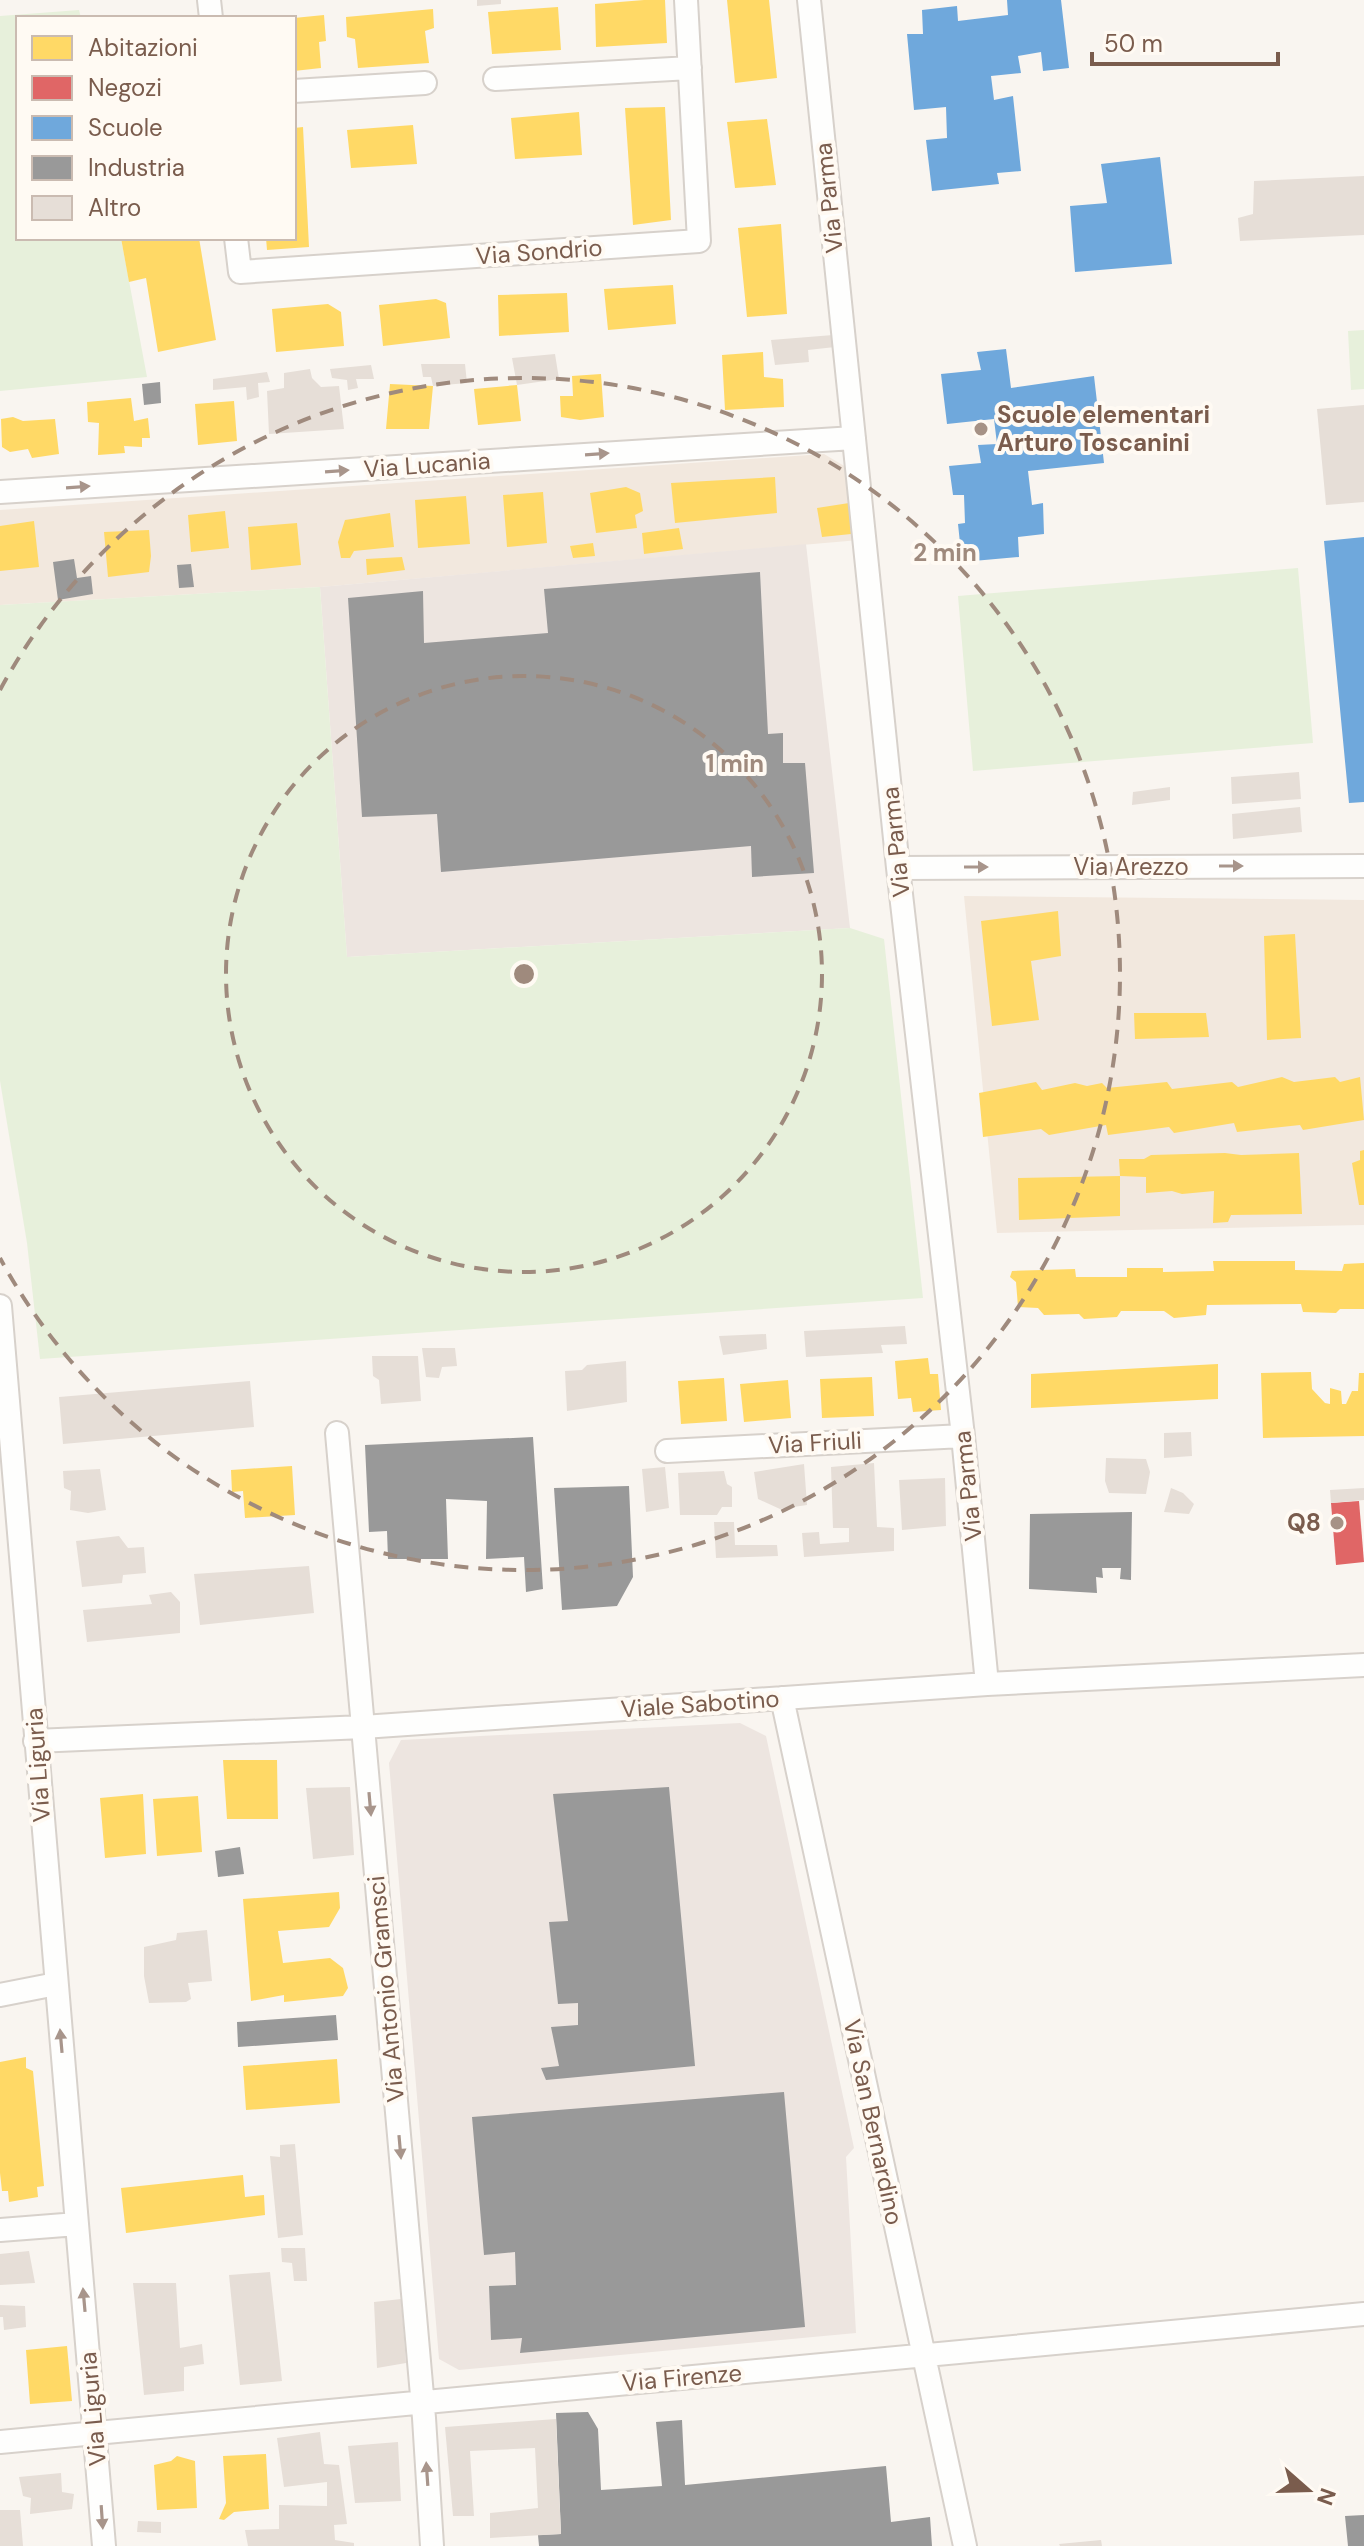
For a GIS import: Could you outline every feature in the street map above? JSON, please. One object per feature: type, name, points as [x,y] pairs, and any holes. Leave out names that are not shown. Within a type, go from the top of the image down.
[{"type":"street","name":"Via Sondrio","points":[[236,240],[240,272],[699,241],[686,0]]},
{"type":"street","name":"Via Parma","points":[[809,0],[898,868],[963,1436],[987,1684]]},
{"type":"street","points":[[495,79],[690,68]]},
{"type":"street","points":[[296,91],[425,83]]},
{"type":"street","name":"Via Lucania","points":[[0,492],[854,438]]},
{"type":"street","name":"Via Arezzo","points":[[898,868],[1364,866]]},
{"type":"street","name":"Via Liguria","points":[[0,1306],[104,2546]]},
{"type":"street","name":"Via Antonio Gramsci","points":[[337,1433],[432,2546]]},
{"type":"street","name":"Via Friuli","points":[[667,1451],[963,1436]]},
{"type":"street","name":"Viale Sabotino","points":[[35,1741],[363,1727],[987,1684],[1364,1665]]},
{"type":"street","name":"Via San Bernardino","points":[[782,1698],[965,2546]]},
{"type":"street","points":[[0,1995],[56,1984]]},
{"type":"street","points":[[0,2230],[77,2224]]},
{"type":"street","name":"Via Firenze","points":[[0,2442],[1364,2314]]},
{"type":"shaded area","points":[[824,454],[851,470],[859,540],[320,587],[0,605],[0,510]]},
{"type":"shaded area","points":[[806,544],[850,928],[347,957],[320,587]]},
{"type":"shaded area","points":[[964,896],[1364,900],[1364,1225],[997,1233]]},
{"type":"shaded area","points":[[740,1723],[766,1736],[854,2148],[846,2157],[856,2333],[459,2370],[439,2359],[389,1763],[401,1740]]},
{"type":"green space","points":[[79,10],[80,16],[16,16],[16,240],[121,240],[147,377],[0,391],[0,16]]},
{"type":"green space","points":[[1364,330],[1364,389],[1351,390],[1348,331]]},
{"type":"green space","points":[[1298,568],[1313,743],[973,771],[958,596]]},
{"type":"green space","points":[[320,587],[347,957],[850,928],[884,939],[923,1298],[40,1359],[27,1243],[0,1081],[0,605]]},
{"type":"building: Abitazioni","points":[[665,0],[667,43],[596,47],[595,4]]},
{"type":"building: Abitazioni","points":[[727,0],[769,0],[777,78],[735,83]]},
{"type":"building: Abitazioni","points":[[558,7],[561,50],[492,54],[488,12]]},
{"type":"building: Abitazioni","points":[[433,9],[434,28],[425,31],[429,63],[358,68],[355,39],[347,37],[346,17]]},
{"type":"building: Abitazioni","points":[[324,15],[326,41],[319,42],[321,68],[296,71],[296,18]]},
{"type":"building: Abitazioni","points":[[665,107],[671,220],[633,225],[625,108]]},
{"type":"building: Abitazioni","points":[[579,112],[582,155],[515,159],[511,118]]},
{"type":"building: Abitazioni","points":[[767,119],[776,185],[735,188],[727,122]]},
{"type":"building: Abitazioni","points":[[413,125],[417,164],[351,168],[347,130]]},
{"type":"building: Abitazioni","points":[[303,127],[309,247],[267,250],[266,240],[296,240],[296,128]]},
{"type":"building: Abitazioni","points":[[781,224],[787,314],[747,317],[738,228]]},
{"type":"building: Abitazioni","points":[[121,240],[199,240],[216,340],[158,352],[146,278],[129,282]]},
{"type":"building: Abitazioni","points":[[673,285],[676,324],[608,330],[604,289]]},
{"type":"building: Abitazioni","points":[[567,293],[569,332],[499,336],[498,295]]},
{"type":"building: Abitazioni","points":[[436,299],[446,303],[450,338],[383,346],[379,305]]},
{"type":"building: Abitazioni","points":[[328,304],[341,312],[344,346],[276,352],[272,309]]},
{"type":"building: Abitazioni","points":[[763,352],[764,377],[783,379],[784,407],[725,410],[722,355]]},
{"type":"building: Abitazioni","points":[[601,374],[604,417],[580,420],[561,417],[560,396],[573,396],[572,376]]},
{"type":"building: Abitazioni","points":[[390,384],[433,386],[429,429],[386,429]]},
{"type":"building: Abitazioni","points":[[517,385],[521,421],[478,425],[474,389]]},
{"type":"building: Abitazioni","points":[[131,398],[134,421],[148,418],[150,438],[142,438],[142,447],[124,446],[125,453],[98,455],[99,423],[88,422],[87,402]]},
{"type":"building: Abitazioni","points":[[234,401],[237,441],[198,445],[195,404]]},
{"type":"building: Abitazioni","points":[[13,417],[23,421],[55,419],[59,454],[32,458],[28,449],[10,452],[2,447],[1,419]]},
{"type":"building: Abitazioni","points":[[775,477],[777,513],[675,523],[671,483]]},
{"type":"building: Abitazioni","points":[[626,487],[640,493],[643,511],[635,515],[637,528],[596,533],[590,493]]},
{"type":"building: Abitazioni","points":[[543,492],[547,543],[507,547],[503,495]]},
{"type":"building: Abitazioni","points":[[466,496],[470,544],[418,548],[415,500]]},
{"type":"building: Abitazioni","points":[[849,503],[851,534],[822,537],[817,508]]},
{"type":"building: Abitazioni","points":[[225,511],[229,548],[191,552],[188,515]]},
{"type":"building: Abitazioni","points":[[390,513],[394,547],[354,551],[350,558],[341,558],[338,542],[345,520]]},
{"type":"building: Abitazioni","points":[[34,521],[39,567],[0,571],[0,526]]},
{"type":"building: Abitazioni","points":[[297,523],[301,565],[251,570],[248,527]]},
{"type":"building: Abitazioni","points":[[679,528],[683,549],[644,554],[642,533]]},
{"type":"building: Abitazioni","points":[[149,530],[149,572],[108,577],[104,532]]},
{"type":"building: Abitazioni","points":[[593,543],[595,556],[573,558],[570,546]]},
{"type":"building: Abitazioni","points":[[402,557],[405,570],[367,575],[366,559]]},
{"type":"building: Abitazioni","points":[[1058,911],[1061,956],[1031,961],[1039,1020],[992,1026],[981,921]]},
{"type":"building: Abitazioni","points":[[1295,934],[1301,1038],[1267,1040],[1264,936]]},
{"type":"building: Abitazioni","points":[[1134,1013],[1206,1013],[1209,1037],[1135,1039]]},
{"type":"building: Abitazioni","points":[[1282,1077],[1294,1082],[1335,1077],[1340,1082],[1360,1077],[1364,1120],[1303,1130],[1300,1125],[1237,1132],[1234,1123],[1174,1133],[1169,1127],[1108,1135],[1106,1125],[1049,1135],[1041,1129],[983,1137],[979,1093],[1036,1082],[1042,1090],[1075,1083],[1087,1086],[1102,1083],[1107,1088],[1167,1082],[1172,1089],[1232,1082],[1238,1087]]},
{"type":"building: Abitazioni","points":[[1364,1150],[1364,1205],[1359,1205],[1352,1163],[1360,1160],[1360,1151]]},
{"type":"building: Abitazioni","points":[[1225,1153],[1299,1153],[1302,1214],[1231,1215],[1228,1222],[1213,1223],[1214,1191],[1146,1193],[1146,1177],[1120,1176],[1119,1159]]},
{"type":"building: Abitazioni","points":[[1120,1176],[1120,1216],[1019,1220],[1018,1178]]},
{"type":"building: Abitazioni","points":[[1213,1261],[1295,1261],[1295,1270],[1342,1271],[1344,1264],[1364,1263],[1364,1309],[1340,1309],[1336,1313],[1303,1312],[1301,1304],[1207,1305],[1206,1315],[1174,1318],[1164,1311],[1121,1311],[1117,1317],[1084,1319],[1079,1314],[1044,1315],[1038,1308],[1018,1307],[1016,1282],[1010,1277],[1012,1271],[1075,1269],[1076,1277],[1127,1277],[1127,1268],[1163,1268],[1163,1272],[1214,1271]]},
{"type":"building: Abitazioni","points":[[928,1358],[930,1374],[938,1374],[941,1410],[913,1412],[911,1398],[898,1399],[895,1361]]},
{"type":"building: Abitazioni","points":[[1218,1364],[1218,1399],[1031,1408],[1031,1374]]},
{"type":"building: Abitazioni","points":[[1311,1372],[1312,1389],[1325,1403],[1330,1404],[1330,1388],[1341,1391],[1342,1404],[1346,1404],[1352,1391],[1358,1391],[1359,1373],[1364,1373],[1364,1436],[1263,1438],[1261,1373]]},
{"type":"building: Abitazioni","points":[[872,1377],[874,1416],[822,1418],[820,1379]]},
{"type":"building: Abitazioni","points":[[724,1378],[727,1421],[681,1424],[678,1381]]},
{"type":"building: Abitazioni","points":[[788,1380],[791,1418],[744,1422],[740,1384]]},
{"type":"building: Abitazioni","points":[[292,1466],[295,1515],[245,1518],[243,1491],[232,1492],[231,1470]]},
{"type":"building: Abitazioni","points":[[223,1760],[277,1760],[278,1819],[227,1819]]},
{"type":"building: Abitazioni","points":[[143,1794],[146,1854],[105,1858],[100,1798]]},
{"type":"building: Abitazioni","points":[[198,1796],[202,1852],[157,1856],[153,1799]]},
{"type":"building: Abitazioni","points":[[339,1892],[340,1908],[329,1927],[278,1931],[283,1963],[330,1958],[343,1968],[348,1988],[343,1996],[284,2002],[284,1995],[251,2001],[243,1899]]},
{"type":"building: Abitazioni","points":[[26,2057],[26,2068],[33,2071],[44,2186],[37,2187],[38,2197],[9,2202],[8,2191],[2,2191],[0,2173],[0,2062]]},
{"type":"building: Abitazioni","points":[[337,2059],[340,2103],[246,2110],[243,2066]]},
{"type":"building: Abitazioni","points":[[243,2175],[245,2197],[264,2195],[265,2215],[126,2233],[121,2188]]},
{"type":"building: Abitazioni","points":[[67,2346],[72,2401],[30,2404],[26,2350]]},
{"type":"building: Abitazioni","points":[[266,2454],[269,2509],[234,2512],[224,2520],[219,2519],[226,2503],[223,2456]]},
{"type":"building: Abitazioni","points":[[177,2456],[195,2461],[197,2508],[157,2510],[154,2465],[171,2461]]},
{"type":"building: Negozi","points":[[1359,1501],[1364,1562],[1336,1565],[1331,1503]]},
{"type":"building: Scuole","points":[[1007,0],[1061,0],[1069,68],[1043,71],[1041,52],[1018,56],[1021,73],[991,76],[994,100],[1013,96],[1021,171],[997,173],[999,184],[932,191],[926,140],[947,138],[946,107],[914,110],[907,34],[923,34],[922,10],[957,6],[958,21],[1008,15]]},
{"type":"building: Scuole","points":[[1160,157],[1172,264],[1075,272],[1070,206],[1107,203],[1101,164]]},
{"type":"building: Scuole","points":[[1006,349],[1011,388],[1094,376],[1104,463],[1028,471],[1032,505],[1043,503],[1044,534],[1018,537],[1019,557],[962,562],[958,524],[965,523],[964,495],[953,495],[949,466],[981,463],[978,445],[997,444],[994,419],[947,424],[941,374],[981,370],[977,352]]},
{"type":"building: Scuole","points":[[1364,537],[1364,802],[1349,803],[1324,541]]},
{"type":"building: Industria","points":[[160,382],[161,403],[144,405],[142,384]]},
{"type":"building: Industria","points":[[74,559],[77,578],[91,576],[93,594],[58,600],[53,562]]},
{"type":"building: Industria","points":[[191,564],[194,587],[179,588],[177,565]]},
{"type":"building: Industria","points":[[760,572],[768,734],[783,733],[783,763],[805,763],[814,873],[752,877],[751,846],[441,872],[437,814],[362,817],[348,598],[423,591],[424,643],[548,633],[544,589]]},
{"type":"building: Industria","points":[[533,1437],[543,1589],[526,1592],[524,1557],[486,1559],[487,1501],[446,1499],[448,1559],[388,1559],[387,1531],[369,1532],[365,1445]]},
{"type":"building: Industria","points":[[629,1486],[633,1577],[617,1606],[562,1610],[554,1488]]},
{"type":"building: Industria","points":[[1132,1512],[1131,1580],[1120,1579],[1121,1568],[1102,1568],[1103,1578],[1096,1577],[1097,1593],[1029,1589],[1030,1514]]},
{"type":"building: Industria","points":[[669,1787],[695,2066],[546,2080],[541,2068],[559,2066],[551,2027],[578,2025],[578,2003],[558,2004],[549,1922],[568,1921],[553,1794]]},
{"type":"building: Industria","points":[[240,1847],[244,1874],[218,1877],[215,1851]]},
{"type":"building: Industria","points":[[336,2015],[338,2040],[238,2047],[237,2022]]},
{"type":"building: Industria","points":[[784,2092],[805,2327],[520,2353],[522,2338],[491,2340],[489,2286],[516,2285],[515,2252],[484,2255],[472,2117]]},
{"type":"building: Industria","points":[[588,2412],[598,2429],[601,2490],[662,2486],[656,2422],[682,2420],[685,2485],[886,2466],[891,2522],[930,2517],[932,2546],[539,2546],[538,2535],[561,2534],[556,2413]]},
{"type":"building: Industria","points":[[1364,2515],[1364,2546],[1348,2546],[1345,2516]]},
{"type":"building: Altro","points":[[477,0],[501,0],[501,4],[477,6]]},
{"type":"building: Altro","points":[[1364,176],[1364,235],[1240,241],[1238,218],[1253,214],[1254,181]]},
{"type":"building: Altro","points":[[833,335],[835,347],[808,350],[809,362],[775,365],[771,340]]},
{"type":"building: Altro","points":[[555,354],[559,379],[517,385],[512,358]]},
{"type":"building: Altro","points":[[421,364],[465,364],[467,383],[433,386],[431,377],[423,377]]},
{"type":"building: Altro","points":[[371,365],[374,379],[356,379],[358,388],[348,390],[347,380],[332,378],[330,369]]},
{"type":"building: Altro","points":[[310,369],[312,378],[321,387],[339,386],[344,429],[269,434],[267,391],[284,388],[284,373]]},
{"type":"building: Altro","points":[[267,372],[270,382],[258,383],[259,397],[247,400],[246,387],[213,390],[213,379]]},
{"type":"building: Altro","points":[[1364,405],[1364,502],[1326,505],[1317,409]]},
{"type":"building: Altro","points":[[1299,772],[1301,799],[1232,804],[1231,777]]},
{"type":"building: Altro","points":[[1170,787],[1170,800],[1132,805],[1133,792]]},
{"type":"building: Altro","points":[[1300,807],[1302,832],[1233,839],[1232,814]]},
{"type":"building: Altro","points":[[905,1326],[907,1344],[881,1345],[883,1353],[806,1357],[804,1331]]},
{"type":"building: Altro","points":[[766,1334],[767,1349],[723,1355],[719,1336]]},
{"type":"building: Altro","points":[[422,1348],[455,1348],[457,1366],[442,1367],[439,1378],[426,1377]]},
{"type":"building: Altro","points":[[372,1356],[418,1356],[421,1401],[381,1404],[379,1380],[373,1376]]},
{"type":"building: Altro","points":[[626,1361],[627,1402],[567,1411],[565,1371]]},
{"type":"building: Altro","points":[[250,1381],[254,1427],[63,1444],[59,1397]]},
{"type":"building: Altro","points":[[1191,1432],[1192,1456],[1164,1458],[1164,1433]]},
{"type":"building: Altro","points":[[1106,1458],[1146,1459],[1150,1472],[1146,1494],[1109,1493],[1105,1481]]},
{"type":"building: Altro","points":[[874,1463],[877,1527],[894,1528],[894,1551],[804,1557],[802,1533],[819,1532],[820,1544],[849,1542],[849,1528],[833,1528],[831,1467]]},
{"type":"building: Altro","points":[[804,1464],[807,1505],[780,1509],[758,1499],[754,1472]]},
{"type":"building: Altro","points":[[665,1467],[669,1508],[646,1512],[642,1469]]},
{"type":"building: Altro","points":[[100,1469],[106,1510],[88,1513],[70,1510],[71,1491],[64,1488],[63,1471]]},
{"type":"building: Altro","points":[[724,1471],[727,1484],[732,1487],[732,1507],[722,1507],[717,1515],[680,1515],[678,1473]]},
{"type":"building: Altro","points":[[945,1478],[946,1526],[902,1530],[899,1480]]},
{"type":"building: Altro","points":[[1171,1488],[1183,1493],[1194,1504],[1189,1514],[1164,1512]]},
{"type":"building: Altro","points":[[1364,1488],[1364,1500],[1331,1503],[1330,1490]]},
{"type":"building: Altro","points":[[714,1522],[734,1522],[735,1545],[777,1545],[778,1556],[716,1558]]},
{"type":"building: Altro","points":[[119,1536],[128,1548],[144,1547],[146,1573],[123,1575],[122,1583],[82,1587],[76,1541]]},
{"type":"building: Altro","points":[[309,1566],[314,1613],[200,1625],[194,1574]]},
{"type":"building: Altro","points":[[171,1592],[180,1602],[180,1633],[87,1642],[83,1610],[152,1604],[149,1595]]},
{"type":"building: Altro","points":[[350,1787],[354,1855],[313,1859],[306,1788]]},
{"type":"building: Altro","points":[[207,1930],[212,1981],[188,1983],[191,1999],[186,2002],[149,2003],[144,1976],[144,1947],[176,1940],[177,1933]]},
{"type":"building: Altro","points":[[295,2144],[303,2235],[278,2238],[270,2156],[280,2157],[280,2145]]},
{"type":"building: Altro","points":[[281,2248],[305,2248],[307,2281],[294,2281],[292,2263],[282,2262]]},
{"type":"building: Altro","points":[[29,2251],[35,2283],[0,2285],[0,2254]]},
{"type":"building: Altro","points":[[270,2272],[282,2381],[240,2385],[229,2275]]},
{"type":"building: Altro","points":[[133,2283],[176,2283],[180,2348],[202,2344],[204,2364],[184,2367],[184,2391],[144,2395]]},
{"type":"building: Altro","points":[[401,2299],[406,2363],[377,2368],[374,2302]]},
{"type":"building: Altro","points":[[0,2305],[25,2306],[26,2327],[4,2330]]},
{"type":"building: Altro","points":[[556,2419],[561,2534],[490,2538],[490,2513],[538,2508],[535,2448],[470,2451],[474,2516],[453,2516],[445,2427]]},
{"type":"building: Altro","points":[[320,2432],[324,2464],[339,2465],[347,2524],[334,2525],[335,2540],[354,2543],[354,2546],[248,2546],[245,2530],[279,2529],[279,2505],[327,2506],[327,2482],[284,2487],[277,2438]]},
{"type":"building: Altro","points":[[398,2442],[401,2501],[355,2503],[348,2446]]},
{"type":"building: Altro","points":[[61,2473],[62,2492],[74,2494],[72,2509],[30,2514],[31,2498],[23,2496],[19,2477]]},
{"type":"building: Altro","points":[[0,2510],[20,2510],[23,2546],[0,2546]]},
{"type":"building: Altro","points":[[138,2521],[161,2522],[161,2533],[137,2532]]},
{"type":"building: Altro","points":[[1101,2540],[1102,2546],[1059,2544]]},
{"type":"place","name":"Scuole elementari Arturo Toscanini","points":[[981,429]]},
{"type":"place","name":"Q8","points":[[1337,1523]]}]
